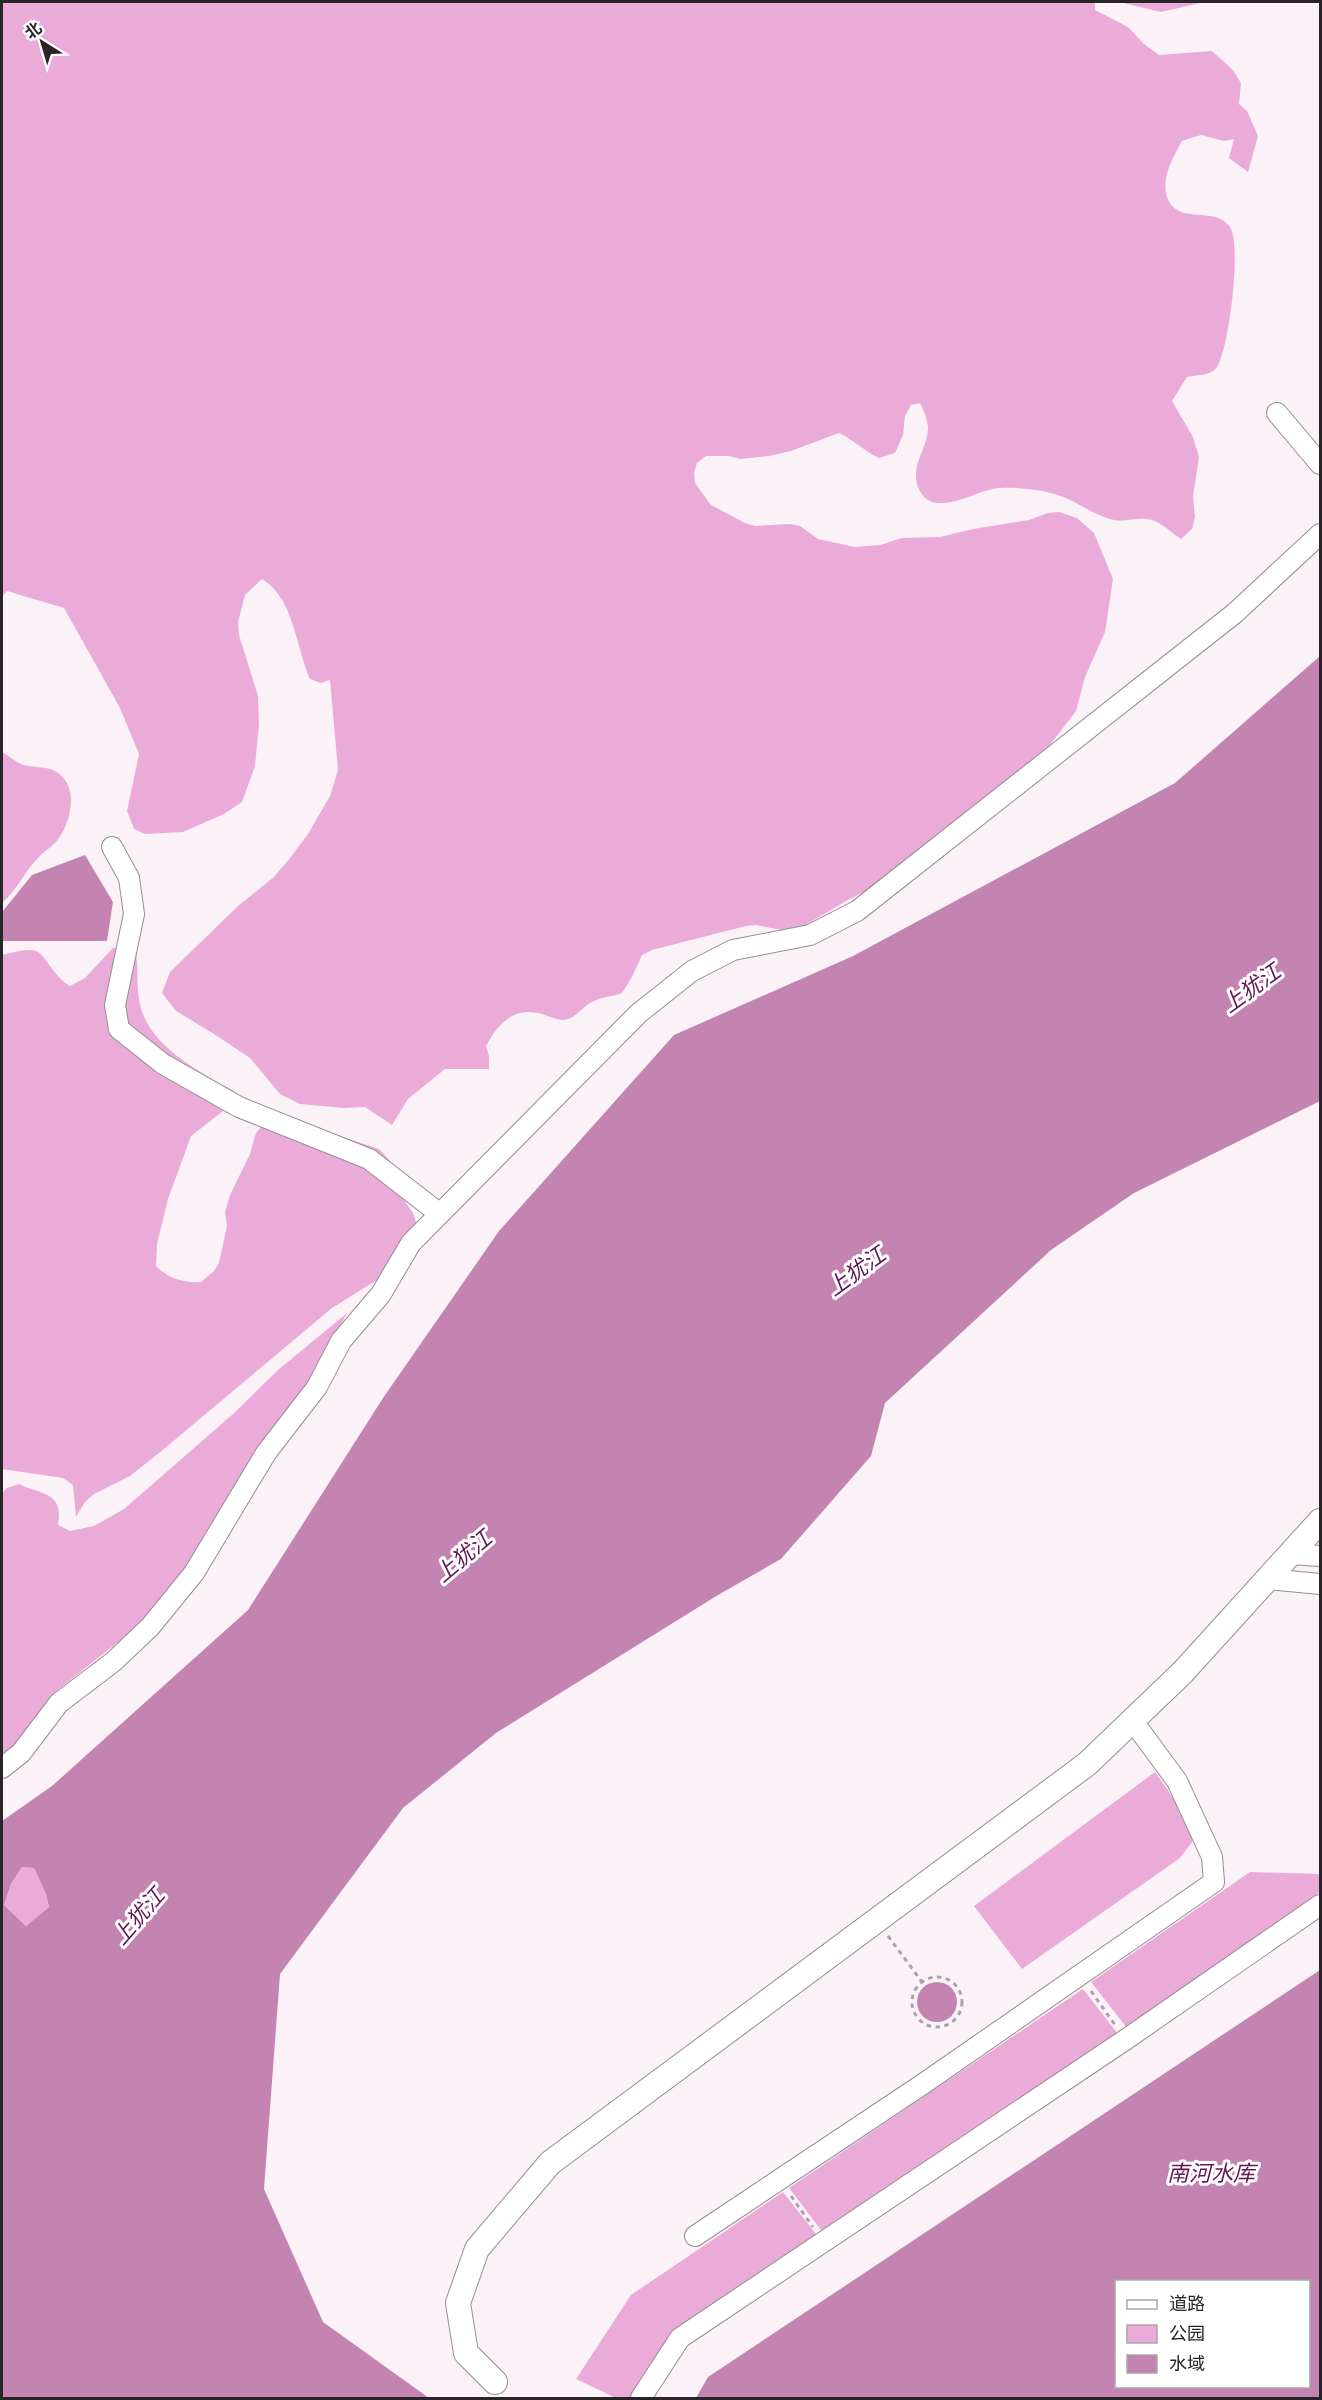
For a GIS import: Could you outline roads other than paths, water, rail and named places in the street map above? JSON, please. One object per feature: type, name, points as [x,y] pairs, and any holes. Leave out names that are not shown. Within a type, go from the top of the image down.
[{"type":"street","points":[[1277,413],[1320,464]]},
{"type":"street","points":[[2,1768],[21,1753],[59,1703],[113,1662],[150,1627],[194,1573],[266,1453],[317,1387],[341,1341],[381,1294],[411,1243],[639,1013],[692,971],[732,950],[810,935],[857,911],[1235,613],[1320,534]]},
{"type":"street","points":[[111,847],[129,878],[134,914],[115,1005],[119,1029],[163,1064],[238,1107],[369,1159],[440,1214]]},
{"type":"street","points":[[495,2382],[466,2354],[458,2303],[477,2249],[550,2163],[1088,1764],[1183,1672],[1320,1521]]},
{"type":"street","points":[[1291,1554],[1320,1556]]},
{"type":"street","points":[[1268,1579],[1320,1584]]},
{"type":"street","points":[[695,2236],[923,2084],[1214,1882],[1212,1857],[1177,1781],[1132,1720]]},
{"type":"street","points":[[641,2398],[680,2337],[1125,2040],[1320,1905]]},
{"type":"water","name":"上犹江","points":[[1320,656],[1320,1101],[1134,1193],[1051,1250],[885,1403],[871,1456],[781,1559],[718,1595],[496,1733],[403,1808],[280,1974],[264,2189],[323,2322],[429,2398],[2,2398],[2,1821],[52,1786],[248,1610],[383,1398],[499,1231],[674,1035],[853,956],[1175,783]],"holes":[[[22,1867],[34,1868],[46,1894],[49,1907],[26,1926],[4,1905],[11,1884]]]},
{"type":"water","points":[[85,855],[113,902],[107,941],[2,941],[2,912],[32,875]]},
{"type":"water","name":"南河水库","points":[[1320,1970],[1320,2398],[696,2398],[708,2377]]},
{"type":"water","points":[[937,1982],[945,1983],[951,1988],[956,1994],[956,2010],[951,2016],[945,2021],[937,2022],[929,2021],[923,2016],[918,2010],[917,2002],[918,1994],[923,1988],[929,1983]]}]
